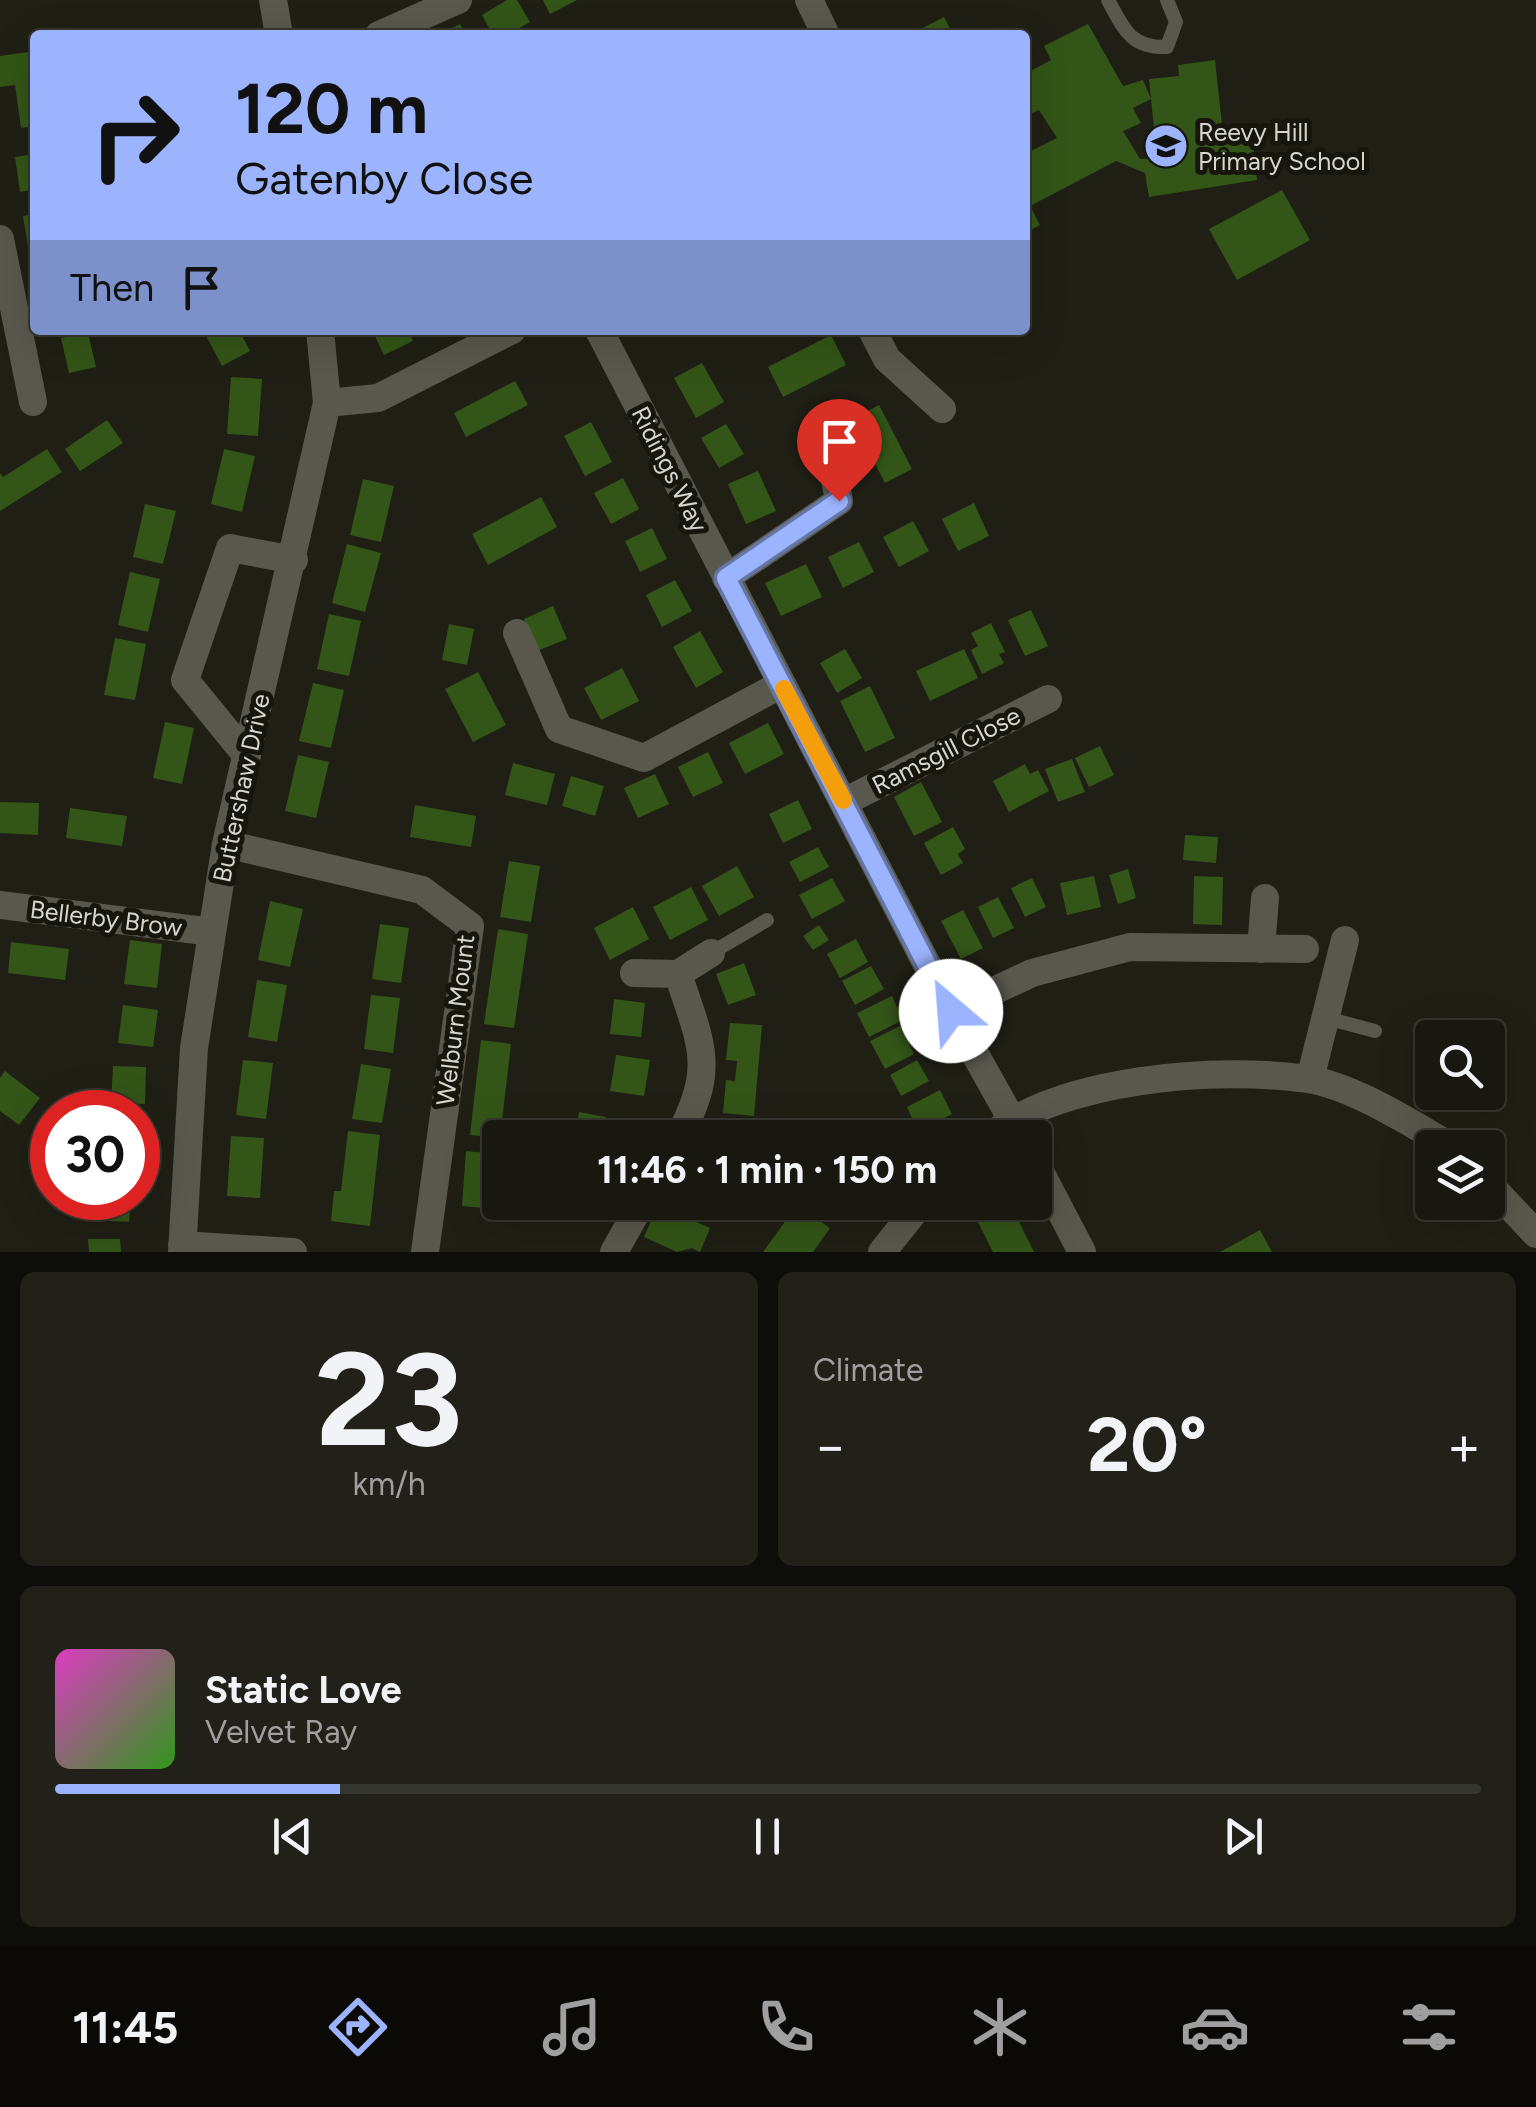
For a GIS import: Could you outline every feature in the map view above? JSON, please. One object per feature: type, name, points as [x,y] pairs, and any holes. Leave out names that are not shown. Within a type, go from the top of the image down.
[{"type":"street","points":[[272,0],[278,30]]},
{"type":"street","points":[[390,30],[458,0]]},
{"type":"street","points":[[808,0],[823,30]]},
{"type":"street","points":[[0,239],[33,402]]},
{"type":"street","name":"Buttershaw Drive","points":[[182,1249],[194,1048],[226,844],[327,403],[320,335]]},
{"type":"street","points":[[327,403],[378,398],[502,335]]},
{"type":"street","name":"Ridings Way","points":[[602,335],[951,1011],[1012,1120]]},
{"type":"street","points":[[875,335],[887,359],[942,409]]},
{"type":"street","points":[[726,578],[839,501],[830,452]]},
{"type":"street","points":[[247,756],[185,680],[230,548],[294,560]]},
{"type":"street","points":[[518,633],[559,730],[644,758],[782,684]]},
{"type":"street","name":"Ramsgill Close","points":[[844,802],[1048,698]]},
{"type":"street","name":"Welburn Mount","points":[[226,844],[422,890],[470,926],[425,1252]]},
{"type":"street","points":[[1261,949],[1265,898]]},
{"type":"street","name":"Bellerby Brow","points":[[0,904],[212,932]]},
{"type":"street","points":[[1310,1080],[1345,940]]},
{"type":"street","points":[[951,1011],[1032,972],[1130,947],[1305,949]]},
{"type":"street","points":[[634,974],[678,974],[711,953]]},
{"type":"street","points":[[678,974],[704,1053],[700,1100],[688,1120]]},
{"type":"street","points":[[1035,1120],[1107,1087],[1206,1076],[1310,1080],[1381,1108],[1421,1130]]},
{"type":"street","points":[[1052,1195],[1082,1252]]},
{"type":"street","points":[[1505,1201],[1536,1234]]},
{"type":"street","points":[[614,1252],[632,1220]]},
{"type":"street","points":[[882,1252],[908,1220]]},
{"type":"street","points":[[182,1249],[293,1252]]},
{"type":"lane","points":[[1112,1],[1130,39],[1145,48],[1167,47],[1176,22],[1167,0]]},
{"type":"lane","points":[[711,953],[766,920]]},
{"type":"lane","points":[[1326,1018],[1376,1031]]},
{"type":"building","points":[[507,0],[517,0],[530,22],[516,30],[490,30],[482,15]]},
{"type":"building","points":[[543,0],[577,0],[550,14]]},
{"type":"building","points":[[944,17],[950,30],[919,30]]},
{"type":"building","points":[[1088,24],[1123,86],[1143,80],[1151,99],[1133,108],[1141,123],[1123,131],[1140,159],[1157,158],[1149,79],[1179,76],[1178,65],[1215,60],[1223,134],[1252,133],[1257,180],[1149,197],[1145,173],[1116,161],[1030,206],[1030,152],[1057,138],[1039,110],[1030,114],[1030,71],[1051,60],[1044,46]]},
{"type":"building","points":[[30,52],[30,127],[21,128],[15,85],[0,87],[0,56]]},
{"type":"building","points":[[30,155],[30,190],[20,192],[15,157]]},
{"type":"building","points":[[1282,190],[1310,240],[1237,280],[1209,229]]},
{"type":"building","points":[[1030,206],[1040,225],[1030,230]]},
{"type":"building","points":[[30,215],[30,258],[23,216]]},
{"type":"building","points":[[88,335],[96,367],[69,373],[61,338]]},
{"type":"building","points":[[206,335],[242,335],[250,351],[222,366]]},
{"type":"building","points":[[374,335],[410,335],[413,341],[384,355]]},
{"type":"building","points":[[831,335],[846,365],[783,397],[768,367]]},
{"type":"building","points":[[702,363],[724,402],[696,418],[674,378]]},
{"type":"building","points":[[231,377],[262,379],[258,436],[227,434]]},
{"type":"building","points":[[515,381],[528,405],[466,437],[454,413]]},
{"type":"building","points":[[879,405],[912,469],[885,483],[852,419]]},
{"type":"building","points":[[107,420],[123,443],[80,471],[65,449]]},
{"type":"building","points":[[591,422],[612,462],[585,476],[564,436]]},
{"type":"building","points":[[726,424],[744,454],[719,468],[701,438]]},
{"type":"building","points":[[47,449],[62,472],[0,511],[0,473],[3,477]]},
{"type":"building","points":[[224,449],[255,456],[242,512],[211,504]]},
{"type":"building","points":[[758,471],[776,511],[746,524],[728,484]]},
{"type":"building","points":[[623,478],[639,509],[611,524],[594,493]]},
{"type":"building","points":[[363,479],[394,486],[381,542],[350,535]]},
{"type":"building","points":[[541,497],[557,527],[488,565],[472,534]]},
{"type":"building","points":[[974,503],[989,536],[958,551],[942,519]]},
{"type":"building","points":[[145,504],[176,511],[163,564],[133,557]]},
{"type":"building","points":[[913,521],[929,551],[899,567],[883,537]]},
{"type":"building","points":[[652,528],[667,559],[640,572],[625,541]]},
{"type":"building","points":[[859,542],[874,572],[843,588],[828,557]]},
{"type":"building","points":[[347,544],[381,553],[365,612],[332,603]]},
{"type":"building","points":[[806,564],[822,597],[781,616],[765,583]]},
{"type":"building","points":[[130,572],[160,579],[148,632],[118,625]]},
{"type":"building","points":[[675,580],[692,611],[662,627],[646,595]]},
{"type":"building","points":[[553,606],[567,639],[537,651],[524,619]]},
{"type":"building","points":[[1031,610],[1048,646],[1025,656],[1008,620]]},
{"type":"building","points":[[329,614],[361,621],[349,676],[317,669]]},
{"type":"building","points":[[991,623],[1005,652],[999,654],[1004,663],[982,674],[971,650],[978,646],[971,633]]},
{"type":"building","points":[[449,624],[474,629],[467,665],[442,660]]},
{"type":"building","points":[[700,631],[723,672],[696,688],[673,647]]},
{"type":"building","points":[[115,638],[146,644],[135,700],[104,695]]},
{"type":"building","points":[[845,649],[862,678],[837,693],[820,663]]},
{"type":"building","points":[[964,649],[978,678],[930,701],[916,671]]},
{"type":"building","points":[[622,668],[639,701],[601,720],[584,688]]},
{"type":"building","points":[[478,672],[506,725],[473,742],[445,689]]},
{"type":"building","points":[[313,683],[344,690],[331,748],[299,741]]},
{"type":"building","points":[[870,686],[895,738],[865,752],[840,701]]},
{"type":"building","points":[[165,722],[194,728],[182,784],[153,778]]},
{"type":"building","points":[[768,723],[784,754],[745,774],[729,743]]},
{"type":"building","points":[[1100,746],[1114,775],[1089,787],[1075,758]]},
{"type":"building","points":[[708,752],[723,783],[693,797],[678,767]]},
{"type":"building","points":[[298,755],[329,762],[316,818],[285,811]]},
{"type":"building","points":[[1072,759],[1085,792],[1058,802],[1045,769]]},
{"type":"building","points":[[513,763],[555,774],[547,805],[505,795]]},
{"type":"building","points":[[1025,764],[1030,774],[1038,770],[1049,791],[1009,812],[993,781]]},
{"type":"building","points":[[655,774],[669,804],[638,818],[624,788]]},
{"type":"building","points":[[571,776],[604,786],[595,816],[562,806]]},
{"type":"building","points":[[921,782],[942,822],[914,836],[894,797]]},
{"type":"building","points":[[798,800],[812,829],[783,843],[769,814]]},
{"type":"building","points":[[0,802],[39,803],[38,835],[0,833]]},
{"type":"building","points":[[415,805],[476,816],[471,847],[410,837]]},
{"type":"building","points":[[70,808],[127,816],[122,846],[66,838]]},
{"type":"building","points":[[953,827],[965,849],[958,854],[963,863],[941,875],[924,843]]},
{"type":"building","points":[[1185,835],[1218,837],[1216,863],[1183,860]]},
{"type":"building","points":[[818,847],[829,867],[800,882],[789,862]]},
{"type":"building","points":[[509,861],[540,866],[531,922],[500,917]]},
{"type":"building","points":[[737,866],[754,897],[719,916],[702,886]]},
{"type":"building","points":[[1128,869],[1136,898],[1118,904],[1109,875]]},
{"type":"building","points":[[1094,876],[1101,907],[1067,915],[1060,883]]},
{"type":"building","points":[[1194,876],[1223,877],[1222,925],[1193,924]]},
{"type":"building","points":[[832,878],[845,901],[812,919],[799,895]]},
{"type":"building","points":[[1032,878],[1046,907],[1025,917],[1011,888]]},
{"type":"building","points":[[691,887],[708,920],[670,940],[653,907]]},
{"type":"building","points":[[998,897],[1014,928],[993,938],[978,907]]},
{"type":"building","points":[[270,901],[303,909],[290,967],[258,960]]},
{"type":"building","points":[[633,907],[649,939],[610,960],[594,928]]},
{"type":"building","points":[[963,910],[983,948],[961,959],[941,921]]},
{"type":"building","points":[[380,924],[409,928],[401,983],[372,979]]},
{"type":"building","points":[[819,925],[829,940],[813,950],[803,936]]},
{"type":"building","points":[[498,929],[528,934],[514,1028],[484,1024]]},
{"type":"building","points":[[856,939],[868,962],[840,978],[827,954]]},
{"type":"building","points":[[130,940],[162,944],[157,988],[124,984]]},
{"type":"building","points":[[11,942],[69,949],[65,980],[8,973]]},
{"type":"building","points":[[744,963],[756,995],[728,1005],[716,974]]},
{"type":"building","points":[[871,966],[884,989],[855,1005],[842,981]]},
{"type":"building","points":[[257,980],[287,985],[277,1042],[248,1037]]},
{"type":"building","points":[[371,995],[400,998],[393,1053],[364,1049]]},
{"type":"building","points":[[892,996],[903,1020],[869,1037],[857,1013]]},
{"type":"building","points":[[614,999],[645,1003],[641,1037],[610,1034]]},
{"type":"building","points":[[123,1005],[158,1010],[153,1047],[118,1043]]},
{"type":"building","points":[[730,1023],[762,1025],[754,1116],[723,1113],[726,1080],[735,1081],[737,1061],[726,1060]]},
{"type":"building","points":[[900,1026],[914,1054],[885,1069],[870,1041]]},
{"type":"building","points":[[481,1040],[511,1044],[502,1120],[482,1120],[482,1136],[470,1135]]},
{"type":"building","points":[[616,1055],[650,1060],[644,1096],[610,1091]]},
{"type":"building","points":[[243,1060],[273,1063],[266,1119],[236,1115]]},
{"type":"building","points":[[917,1060],[929,1081],[901,1096],[890,1075]]},
{"type":"building","points":[[361,1064],[391,1069],[382,1123],[352,1119]]},
{"type":"building","points":[[113,1066],[146,1067],[145,1090],[112,1090]]},
{"type":"building","points":[[5,1071],[30,1090],[30,1111],[19,1125],[0,1111],[0,1078]]},
{"type":"building","points":[[940,1090],[952,1114],[940,1120],[913,1120],[907,1107]]},
{"type":"building","points":[[579,1112],[606,1117],[605,1120],[578,1120]]},
{"type":"building","points":[[348,1131],[380,1135],[370,1226],[331,1221],[334,1191],[341,1191]]},
{"type":"building","points":[[231,1136],[264,1138],[260,1198],[227,1196]]},
{"type":"building","points":[[466,1151],[482,1153],[482,1208],[462,1206]]},
{"type":"building","points":[[651,1220],[692,1220],[710,1228],[700,1252],[692,1248],[677,1252],[644,1237]]},
{"type":"building","points":[[786,1220],[819,1220],[830,1228],[813,1252],[763,1252]]},
{"type":"building","points":[[977,1220],[1018,1220],[1034,1252],[993,1252]]},
{"type":"building","points":[[1260,1230],[1272,1252],[1220,1252]]},
{"type":"building","points":[[88,1239],[120,1239],[121,1252],[89,1252]]},
{"type":"slow traffic","points":[[784,689],[843,800]]},
{"type":"place","name":"Reevy Hill Primary School","points":[[1166,146]]},
{"type":"route","points":[[839,501],[726,578],[951,1011]]}]
